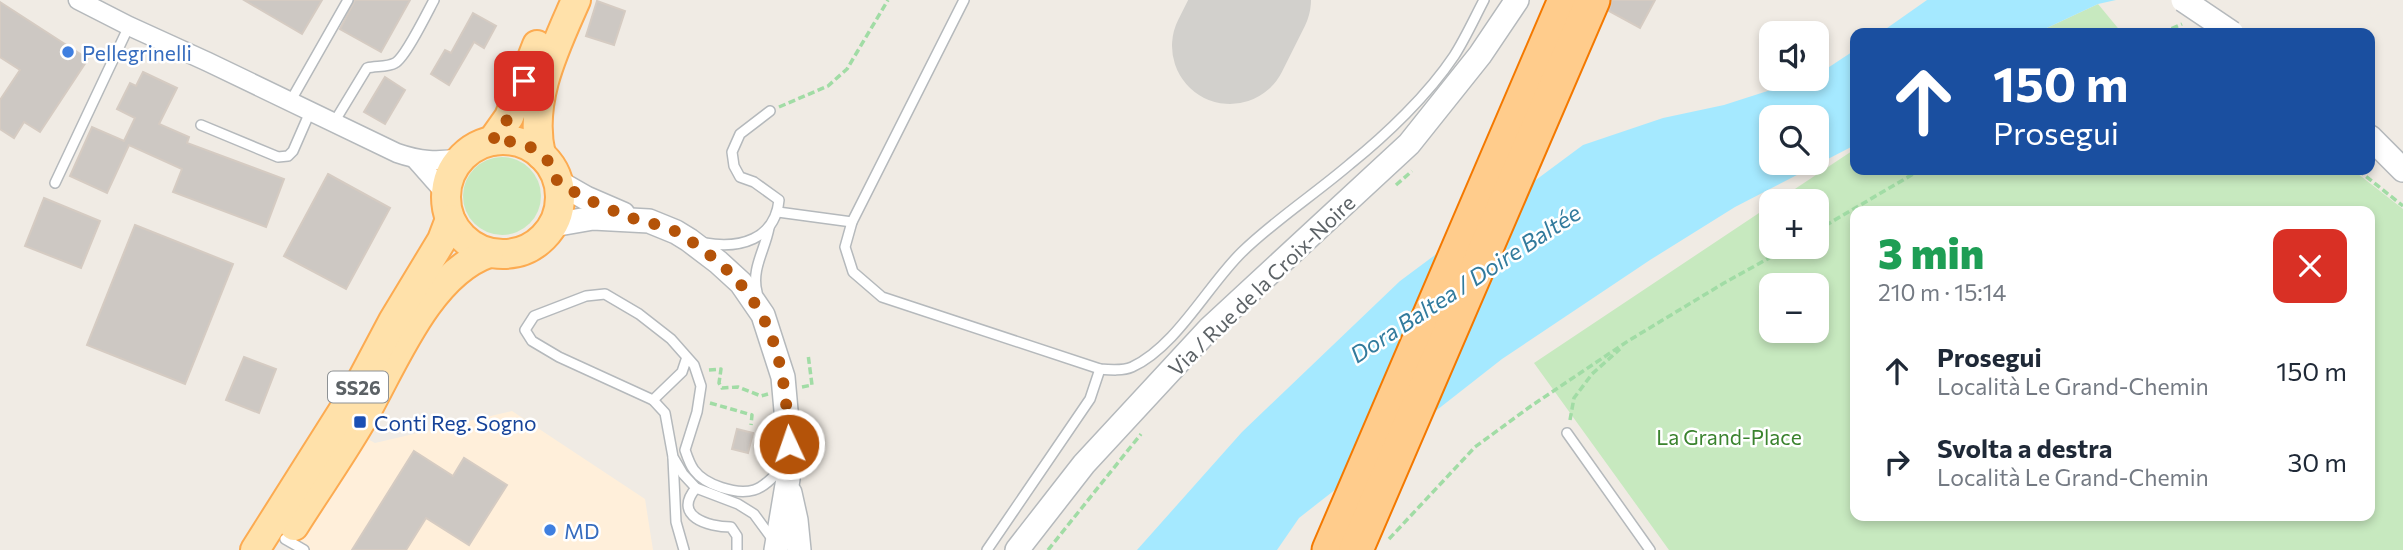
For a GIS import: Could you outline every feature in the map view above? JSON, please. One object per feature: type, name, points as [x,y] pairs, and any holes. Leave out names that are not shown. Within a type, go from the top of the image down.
[{"type":"highway","points":[[1329,550],[1565,0]]},
{"type":"highway","points":[[1368,548],[1592,0]]},
{"type":"main road","points":[[492,141],[509,117],[556,0]]},
{"type":"main road","points":[[541,155],[537,137],[539,99],[576,0]]},
{"type":"main road","points":[[492,141],[518,142],[541,155],[554,170],[560,202],[553,225],[543,238],[524,251],[513,254],[489,253],[461,236],[448,206],[451,173],[461,158],[470,150],[492,141]]},
{"type":"main road","name":"SS26","points":[[256,550],[358,387],[393,321],[442,240],[448,206]]},
{"type":"main road","name":"SS26","points":[[289,546],[429,303],[463,265],[489,253]]},
{"type":"street","points":[[78,0],[333,124],[416,160],[431,162],[461,158]]},
{"type":"street","points":[[2183,0],[2225,28]]},
{"type":"street","name":"Via / Rue de la Croix-Noire","points":[[1017,550],[1093,455],[1209,329],[1409,144],[1458,83],[1511,6]]},
{"type":"street","points":[[2375,142],[2403,170]]},
{"type":"street","points":[[416,160],[448,206]]},
{"type":"street","points":[[558,182],[586,198],[636,219],[663,226],[689,240],[741,284],[763,315],[780,365],[785,390],[789,444],[789,480],[780,548]]},
{"type":"street","points":[[553,225],[582,219],[636,219]]},
{"type":"street","points":[[789,480],[799,550]]},
{"type":"lane","points":[[290,102],[348,0]]},
{"type":"lane","points":[[333,124],[367,68],[393,65],[402,58],[434,0]]},
{"type":"lane","points":[[964,0],[852,222],[845,247],[853,272],[882,297],[1100,369],[1130,368],[1153,354],[1201,303],[1224,269],[1244,249],[1352,162],[1417,101],[1453,57],[1484,0]]},
{"type":"lane","points":[[55,183],[129,26]]},
{"type":"lane","points":[[763,315],[754,284],[757,263],[769,226],[778,212],[779,200],[754,182],[740,177],[734,166],[732,152],[740,134],[771,111]]},
{"type":"lane","points":[[201,125],[278,158],[288,156],[293,151],[310,112]]},
{"type":"lane","points":[[778,212],[852,222]]},
{"type":"lane","points":[[689,240],[725,246],[737,245],[750,241],[769,226]]},
{"type":"lane","points":[[684,550],[676,522],[673,457],[665,413],[653,400],[559,357],[533,341],[525,330],[534,316],[586,296],[605,295],[639,314],[671,339],[687,357],[701,386],[685,450],[694,470],[710,484],[730,490],[754,490],[770,480],[789,480]]},
{"type":"lane","points":[[653,400],[682,372],[687,357]]},
{"type":"lane","points":[[987,550],[1090,399],[1100,369]]},
{"type":"lane","points":[[1567,433],[1650,550]]},
{"type":"lane","points":[[673,457],[696,488],[738,504],[754,514],[780,548]]},
{"type":"lane","points":[[696,488],[689,500],[695,519],[716,527],[731,527],[737,536],[737,550]]},
{"type":"path","points":[[771,111],[828,86],[847,69],[888,0]]},
{"type":"path","points":[[1392,189],[1412,171]]},
{"type":"path","points":[[1859,206],[1911,175]]},
{"type":"path","points":[[2364,175],[2403,206]]},
{"type":"path","points":[[1829,223],[1850,211]]},
{"type":"path","points":[[1368,548],[1475,447],[1531,406],[1628,341],[1768,259]]},
{"type":"path","points":[[1567,433],[1574,398],[1592,374],[1628,341]]},
{"type":"path","points":[[696,372],[721,369],[719,383],[722,388],[737,387],[761,396],[812,385],[808,354]]},
{"type":"path","points":[[699,400],[752,415],[751,425]]},
{"type":"path","points":[[1048,550],[1142,433]]},
{"type":"shaded area","points":[[512,411],[645,499],[653,550],[288,550],[362,436],[375,443]]},
{"type":"green space","points":[[2098,4],[2118,28],[2047,28]]},
{"type":"green space","name":"La Grand-Place","points":[[1850,152],[1850,175],[2359,175],[2403,209],[2403,550],[1669,550],[1534,363],[1759,213],[1759,259],[1829,259],[1829,189],[1795,189],[1816,175],[1829,175],[1829,166]]},
{"type":"green space","points":[[502,157],[517,160],[530,168],[538,181],[541,196],[538,211],[530,224],[517,232],[502,235],[487,232],[474,224],[466,211],[463,196],[466,181],[474,168],[487,160]]},
{"type":"water","points":[[1927,0],[2116,0],[2098,4],[2047,28],[1887,28]]},
{"type":"water","name":"Dora Baltea / Doire Baltée","points":[[1850,53],[1850,148],[1829,158],[1829,105],[1759,105],[1759,175],[1797,175],[1770,189],[1759,189],[1759,195],[1650,260],[1502,359],[1299,518],[1277,550],[1137,550],[1242,432],[1400,281],[1583,145],[1663,118],[1724,105],[1768,91],[1829,91],[1829,67]]},
{"type":"building","points":[[244,0],[322,0],[302,34]]},
{"type":"building","points":[[355,0],[410,0],[381,52],[340,29]]},
{"type":"building","points":[[1612,0],[1655,0],[1640,28],[1609,11]]},
{"type":"building","points":[[597,1],[625,11],[614,45],[586,36]]},
{"type":"building","points":[[0,2],[88,59],[40,132],[24,122],[14,138],[0,129],[0,100],[20,70],[0,57]]},
{"type":"building","points":[[473,13],[496,26],[484,48],[474,42],[449,85],[431,74],[445,50],[451,53]]},
{"type":"building","points":[[143,72],[177,88],[159,124],[189,137],[187,143],[284,179],[266,227],[173,192],[182,169],[129,145],[107,193],[70,176],[92,127],[124,141],[135,118],[117,109],[130,83],[136,86]]},
{"type":"building","points":[[385,77],[405,90],[385,124],[364,112]]},
{"type":"building","points":[[328,174],[390,208],[346,289],[284,256]]},
{"type":"building","points":[[44,198],[100,221],[81,268],[25,246]]},
{"type":"building","points":[[135,225],[233,264],[185,384],[87,345]]},
{"type":"building","points":[[244,357],[276,369],[259,413],[226,400]]},
{"type":"building","points":[[737,429],[753,433],[748,453],[732,449]]},
{"type":"building","points":[[414,451],[453,476],[464,458],[507,485],[469,545],[426,518],[406,550],[352,550]]},
{"type":"runway","points":[[1230,46],[1253,0]]},
{"type":"place","name":"Pellegrinelli","points":[[68,52]]},
{"type":"place","name":"Conti Reg. Sogno","points":[[360,422]]},
{"type":"place","name":"MD","points":[[550,530]]},
{"type":"route","points":[[524,81],[509,117],[492,141],[508,140],[528,145],[550,164],[558,182],[586,198],[676,232],[718,262],[741,284],[763,315],[773,341],[783,377],[789,444]]}]
